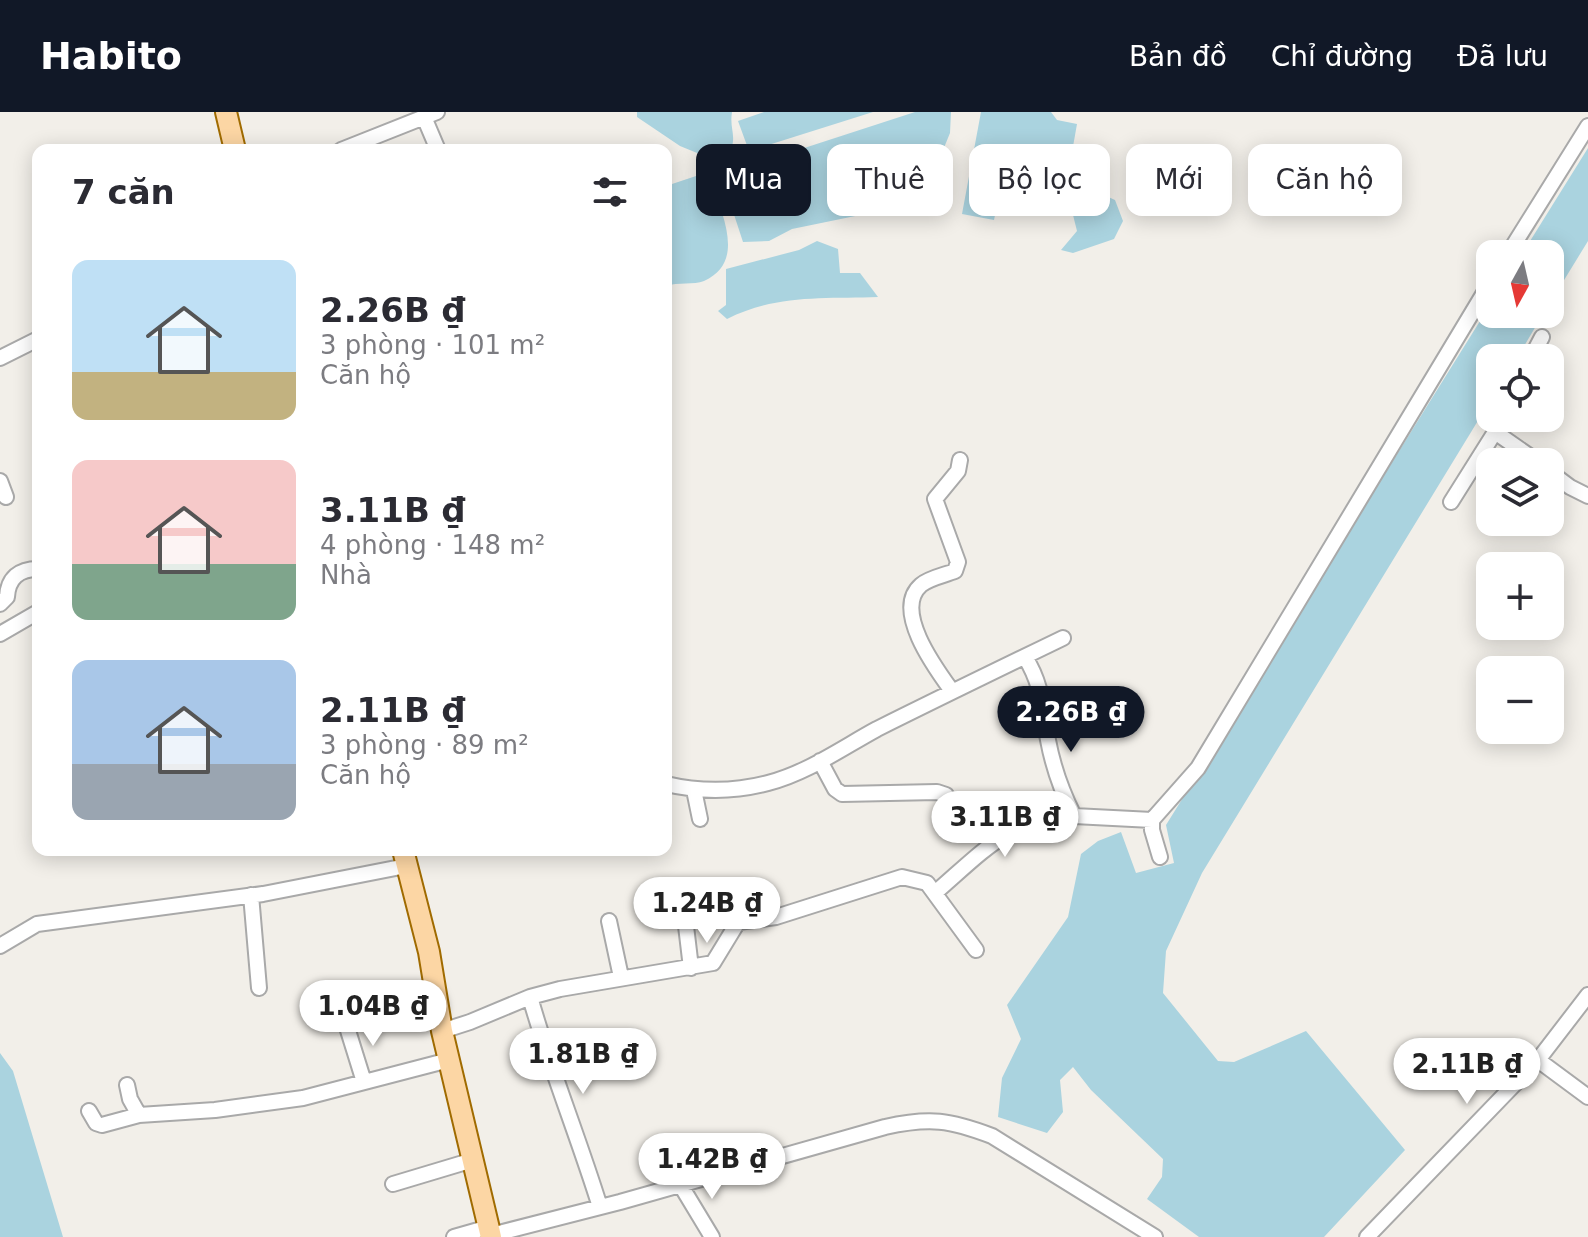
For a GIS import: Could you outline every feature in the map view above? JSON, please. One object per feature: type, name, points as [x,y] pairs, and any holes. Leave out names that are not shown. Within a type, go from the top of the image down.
[{"type":"main road","points":[[226,112],[234,144]]},
{"type":"main road","points":[[404,858],[429,952],[442,1031],[490,1233]]},
{"type":"street","points":[[356,144],[430,114],[437,144]]},
{"type":"street","points":[[1517,240],[1588,126]]},
{"type":"street","points":[[1160,857],[1152,820],[1198,768],[1476,306]]},
{"type":"street","points":[[1538,344],[1542,337]]},
{"type":"street","points":[[0,358],[32,342]]},
{"type":"street","points":[[1451,502],[1500,432]]},
{"type":"street","points":[[1500,436],[1517,448]]},
{"type":"street","points":[[952,691],[935,667],[911,612],[912,598],[922,585],[955,571],[958,562],[935,499],[958,471],[960,460]]},
{"type":"street","points":[[0,481],[6,497]]},
{"type":"street","points":[[1564,482],[1588,496]]},
{"type":"street","points":[[0,604],[7,597],[8,583],[13,577],[32,571]]},
{"type":"street","points":[[0,634],[32,615]]},
{"type":"street","points":[[672,785],[694,790],[731,790],[770,782],[820,761],[952,691],[1063,638]]},
{"type":"street","points":[[1025,657],[1036,674],[1043,695],[1053,762],[1074,816]]},
{"type":"street","points":[[820,761],[835,789],[842,794],[937,792],[946,795],[951,813]]},
{"type":"street","points":[[694,790],[700,819]]},
{"type":"street","points":[[936,892],[1019,825],[1058,815],[1152,820]]},
{"type":"street","points":[[0,946],[37,924],[343,880],[404,858]]},
{"type":"street","points":[[442,1031],[530,997],[621,977],[713,963],[738,922],[776,917],[902,877],[927,883],[976,950]]},
{"type":"street","points":[[251,895],[259,988]]},
{"type":"street","points":[[609,921],[621,977]]},
{"type":"street","points":[[686,926],[691,968]]},
{"type":"street","points":[[1367,1237],[1538,1060],[1588,995]]},
{"type":"street","points":[[530,997],[547,1060],[570,1114],[600,1207]]},
{"type":"street","points":[[346,1024],[364,1082]]},
{"type":"street","points":[[89,1111],[96,1123],[102,1125],[139,1115],[215,1110],[303,1098],[449,1060]]},
{"type":"street","points":[[1538,1060],[1588,1097]]},
{"type":"street","points":[[127,1085],[130,1099],[139,1115]]},
{"type":"street","points":[[454,1237],[490,1233],[600,1207],[885,1127],[924,1120],[965,1126],[1011,1145],[1155,1237]]},
{"type":"street","points":[[393,1184],[473,1160]]},
{"type":"street","points":[[680,1184],[712,1237]]},
{"type":"water","points":[[637,112],[732,112],[733,142],[696,144],[696,153],[680,146],[637,117]]},
{"type":"water","points":[[764,112],[873,112],[771,144],[746,144],[738,121]]},
{"type":"water","points":[[915,112],[951,112],[950,133],[946,144],[827,144],[827,216],[855,216],[792,229],[769,241],[743,242],[734,216],[811,216],[811,146]]},
{"type":"water","points":[[981,112],[1051,112],[1057,120],[1077,124],[1073,144],[975,144]]},
{"type":"water","points":[[1588,148],[1588,241],[1564,280],[1564,240],[1531,240]]},
{"type":"water","points":[[696,176],[696,216],[723,216],[728,250],[717,273],[704,281],[672,285],[672,184]]},
{"type":"water","points":[[969,176],[969,215],[962,214]]},
{"type":"water","points":[[1110,198],[1115,200],[1123,221],[1114,239],[1073,253],[1061,250],[1077,231],[1073,216],[1110,216]]},
{"type":"water","points":[[973,216],[995,216],[994,220]]},
{"type":"water","points":[[817,241],[838,249],[840,273],[860,273],[878,297],[783,302],[764,305],[727,319],[718,311],[726,305],[726,269],[799,250]]},
{"type":"water","points":[[1476,327],[1535,328],[1525,344],[1476,344],[1476,424],[1202,873],[1166,951],[1163,993],[1218,1061],[1234,1062],[1306,1031],[1405,1150],[1324,1237],[1199,1237],[1147,1199],[1162,1177],[1163,1159],[1091,1090],[1073,1067],[1060,1080],[1063,1112],[1047,1133],[998,1117],[1002,1078],[1021,1039],[1007,1005],[1068,917],[1081,854],[1098,841],[1121,832],[1136,873],[1174,863],[1166,825]]},
{"type":"water","points":[[0,1053],[13,1071],[63,1237],[0,1237]]}]
